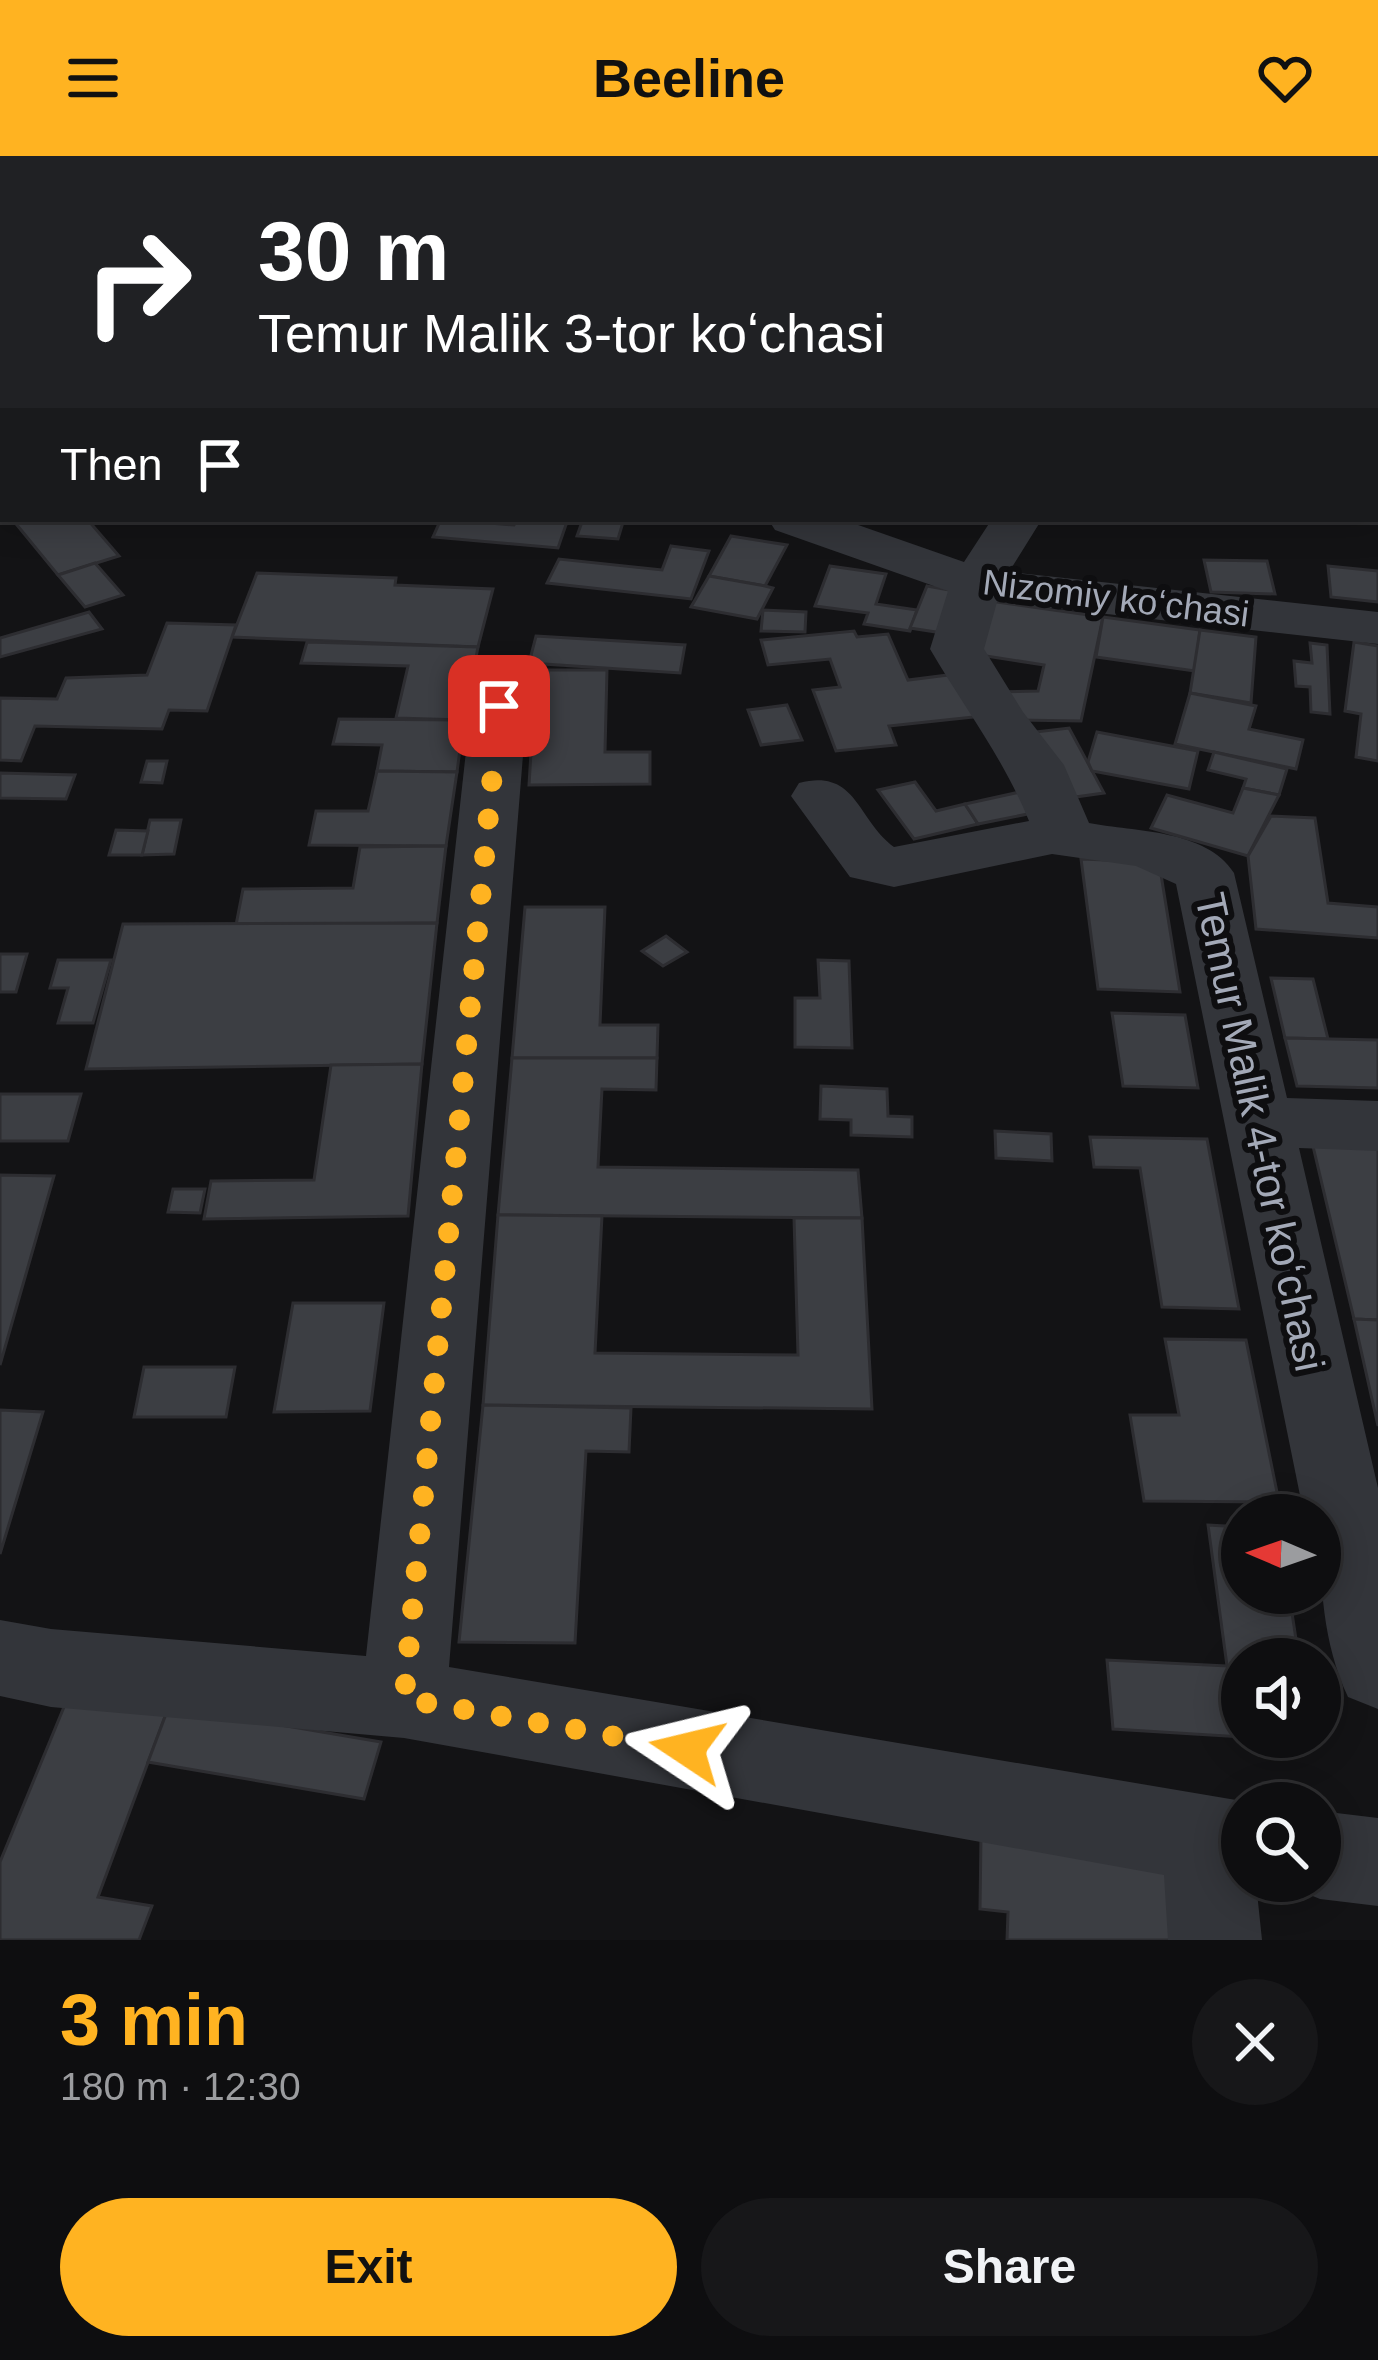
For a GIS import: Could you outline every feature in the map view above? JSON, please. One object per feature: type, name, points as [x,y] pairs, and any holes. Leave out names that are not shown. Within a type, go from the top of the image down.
[{"type":"street","name":"Nizomiy koʻchasi","points":[[801,522],[976,584],[1378,628]]},
{"type":"street","points":[[820,796],[871,862],[894,866],[1064,833],[1035,765],[999,719],[957,649],[976,584],[1015,522]]},
{"type":"street","points":[[404,1699],[499,706]]},
{"type":"street","name":"Temur Malik 4-tor koʻchasi","points":[[1064,833],[1076,842],[1147,848],[1204,873],[1378,1670]]},
{"type":"street","points":[[1258,1122],[1378,1126]]},
{"type":"street","points":[[0,1658],[51,1669],[404,1699],[1221,1841]]},
{"type":"street","points":[[1341,1858],[1378,1862]]},
{"type":"street","points":[[1215,1940],[1221,1875]]},
{"type":"building","points":[[14,522],[90,522],[119,556],[58,575]]},
{"type":"building","points":[[440,522],[567,522],[558,548],[433,537]]},
{"type":"building","points":[[582,522],[623,522],[618,539],[577,536]]},
{"type":"building","points":[[731,536],[787,545],[765,586],[709,576]]},
{"type":"building","points":[[671,546],[709,551],[691,599],[547,583],[559,559],[662,570]]},
{"type":"building","points":[[1204,560],[1267,561],[1275,594],[1211,592]]},
{"type":"building","points":[[95,563],[123,595],[85,607],[58,575]]},
{"type":"building","points":[[830,566],[886,574],[876,604],[917,610],[910,631],[864,624],[868,613],[815,606]]},
{"type":"building","points":[[1328,566],[1378,571],[1378,602],[1331,597]]},
{"type":"building","points":[[257,573],[396,578],[395,585],[493,589],[478,647],[232,637]]},
{"type":"building","points":[[709,576],[773,588],[757,619],[691,607]]},
{"type":"building","points":[[927,586],[966,593],[949,634],[910,628]]},
{"type":"building","points":[[983,600],[1103,617],[1081,721],[1015,720],[993,692],[1038,691],[1044,665],[967,653]]},
{"type":"building","points":[[763,610],[806,612],[805,632],[761,631]]},
{"type":"building","points":[[89,612],[102,629],[0,657],[0,638]]},
{"type":"building","points":[[1103,617],[1200,630],[1195,671],[1096,657]]},
{"type":"building","points":[[167,623],[236,625],[207,711],[169,710],[162,729],[35,726],[21,761],[0,760],[0,698],[57,699],[66,678],[147,675]]},
{"type":"building","points":[[1200,630],[1256,637],[1251,703],[1190,693]]},
{"type":"building","points":[[854,631],[857,637],[888,634],[908,680],[964,673],[983,716],[889,726],[896,745],[836,751],[813,690],[840,687],[830,659],[768,665],[761,640]]},
{"type":"building","points":[[536,636],[685,645],[680,673],[529,663]]},
{"type":"building","points":[[307,642],[478,647],[464,720],[396,718],[408,666],[301,663]]},
{"type":"building","points":[[1354,642],[1378,646],[1378,761],[1356,757],[1361,714],[1345,711]]},
{"type":"building","points":[[1310,643],[1327,645],[1330,714],[1311,712],[1310,687],[1296,686],[1294,661],[1312,663]]},
{"type":"building","points":[[536,670],[607,670],[605,752],[650,752],[650,784],[529,785]]},
{"type":"building","points":[[1190,693],[1256,706],[1249,729],[1303,740],[1296,769],[1175,744]]},
{"type":"building","points":[[787,705],[802,740],[761,745],[748,710]]},
{"type":"building","points":[[339,719],[464,720],[457,772],[377,771],[382,745],[333,744]]},
{"type":"building","points":[[1069,728],[1104,793],[1061,799],[1027,733]]},
{"type":"building","points":[[1097,732],[1198,751],[1189,789],[1092,771],[1088,762]]},
{"type":"building","points":[[1214,752],[1287,769],[1279,795],[1243,788],[1246,779],[1208,770]]},
{"type":"building","points":[[147,761],[167,761],[162,783],[141,782]]},
{"type":"building","points":[[377,771],[457,772],[446,846],[309,845],[316,811],[368,811]]},
{"type":"building","points":[[0,773],[75,775],[66,799],[0,798]]},
{"type":"building","points":[[915,782],[936,811],[965,804],[978,824],[914,839],[878,790]]},
{"type":"building","points":[[1243,788],[1279,795],[1248,856],[1151,828],[1167,795],[1233,813]]},
{"type":"building","points":[[1029,790],[1043,811],[978,824],[965,804]]},
{"type":"building","points":[[1271,816],[1315,818],[1328,903],[1378,907],[1378,938],[1256,929],[1248,856]]},
{"type":"building","points":[[150,820],[181,820],[174,854],[142,855]]},
{"type":"building","points":[[116,830],[148,831],[142,855],[109,855]]},
{"type":"building","points":[[446,846],[437,923],[236,925],[243,889],[353,888],[360,847]]},
{"type":"building","points":[[1081,859],[1159,862],[1180,992],[1098,989]]},
{"type":"building","points":[[525,907],[605,907],[600,1025],[658,1025],[657,1058],[512,1058]]},
{"type":"building","points":[[437,923],[422,1064],[86,1069],[123,924]]},
{"type":"building","points":[[666,936],[687,952],[663,966],[642,951]]},
{"type":"building","points":[[0,954],[27,954],[16,992],[0,992]]},
{"type":"building","points":[[58,960],[111,960],[93,1023],[58,1023],[68,988],[50,988]]},
{"type":"building","points":[[818,960],[849,961],[852,1048],[795,1047],[795,998],[820,998]]},
{"type":"building","points":[[1271,978],[1313,979],[1328,1039],[1285,1038]]},
{"type":"building","points":[[1112,1013],[1185,1015],[1198,1088],[1123,1086]]},
{"type":"building","points":[[1285,1038],[1378,1040],[1378,1088],[1297,1086]]},
{"type":"building","points":[[512,1058],[657,1058],[656,1090],[602,1089],[598,1167],[858,1170],[862,1218],[498,1215]]},
{"type":"building","points":[[422,1064],[408,1216],[204,1219],[211,1181],[314,1180],[331,1065]]},
{"type":"building","points":[[821,1086],[887,1089],[888,1116],[912,1117],[912,1137],[851,1135],[851,1120],[820,1119]]},
{"type":"building","points":[[0,1094],[81,1094],[68,1141],[0,1141]]},
{"type":"building","points":[[995,1131],[1051,1134],[1052,1161],[996,1158]]},
{"type":"building","points":[[1090,1137],[1207,1139],[1239,1309],[1162,1307],[1140,1168],[1094,1167]]},
{"type":"building","points":[[1312,1142],[1378,1143],[1378,1320],[1354,1319]]},
{"type":"building","points":[[0,1175],[54,1176],[0,1365]]},
{"type":"building","points":[[173,1189],[205,1189],[200,1213],[168,1212]]},
{"type":"building","points":[[498,1215],[602,1216],[595,1353],[798,1355],[794,1218],[862,1218],[872,1409],[483,1405]]},
{"type":"building","points":[[293,1303],[384,1303],[370,1411],[274,1412]]},
{"type":"building","points":[[1354,1319],[1378,1320],[1378,1426]]},
{"type":"building","points":[[1165,1339],[1246,1340],[1277,1494],[1221,1494],[1221,1502],[1144,1501],[1130,1415],[1179,1415]]},
{"type":"building","points":[[144,1367],[235,1367],[226,1417],[134,1417]]},
{"type":"building","points":[[483,1405],[631,1408],[629,1452],[586,1451],[575,1643],[459,1642]]},
{"type":"building","points":[[0,1410],[43,1412],[0,1554]]},
{"type":"building","points":[[1208,1525],[1221,1526],[1221,1614],[1292,1614],[1296,1638],[1223,1638]]},
{"type":"building","points":[[1107,1660],[1221,1666],[1221,1736],[1113,1729]]},
{"type":"building","points":[[71,1690],[169,1706],[98,1897],[152,1906],[139,1940],[0,1940],[0,1862]]},
{"type":"building","points":[[169,1706],[381,1742],[364,1799],[148,1762]]},
{"type":"building","points":[[981,1835],[1191,1857],[1196,1940],[1007,1940],[1008,1912],[980,1909]]},
{"type":"route","points":[[499,706],[404,1699],[687,1749]]}]
